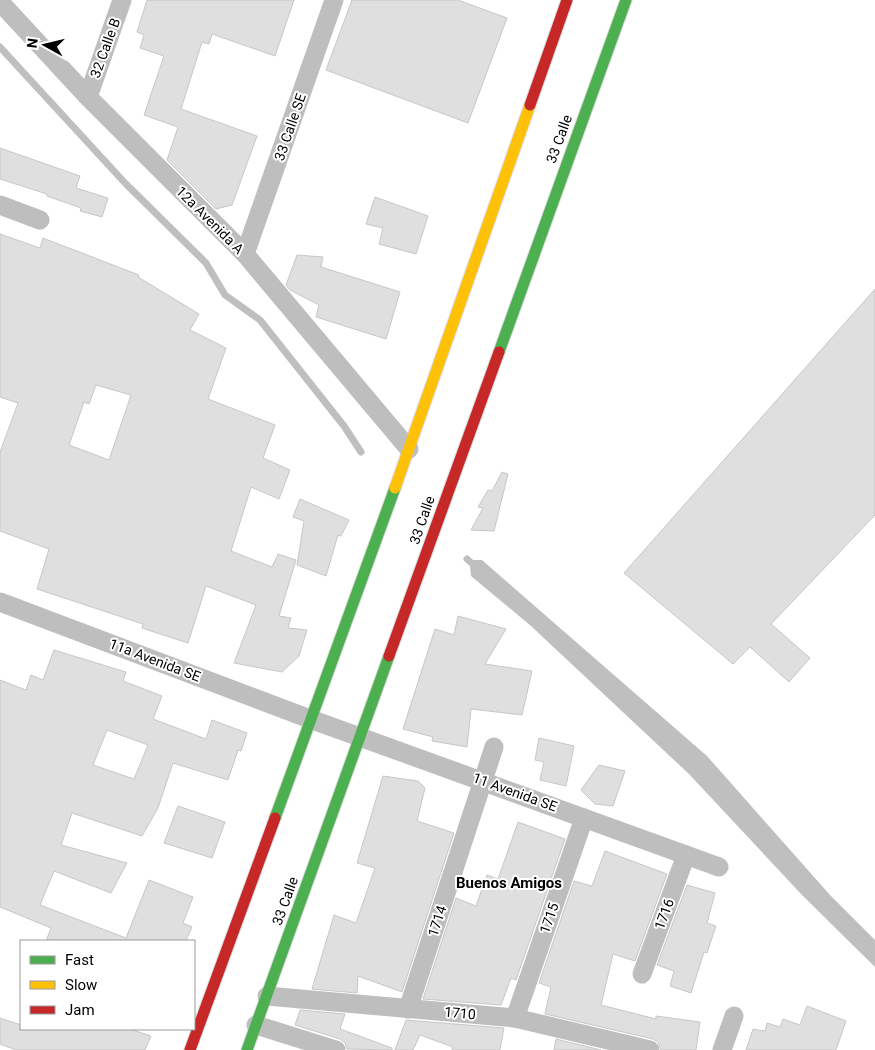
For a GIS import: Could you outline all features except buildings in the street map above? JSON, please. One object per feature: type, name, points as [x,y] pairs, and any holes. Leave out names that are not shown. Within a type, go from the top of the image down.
[{"type":"main road","name":"33 Calle","points":[[247,1050],[626,0]]},
{"type":"main road","points":[[190,1050],[409,448],[563,1]]},
{"type":"street","name":"32 Calle B","points":[[88,97],[122,0]]},
{"type":"street","name":"33 Calle SE","points":[[245,254],[334,0]]},
{"type":"street","name":"12a Avenida A","points":[[0,2],[88,97],[245,254],[409,448]]},
{"type":"street","points":[[0,205],[40,220]]},
{"type":"street","name":"11a Avenida SE","points":[[0,602],[310,719]]},
{"type":"street","name":"11 Avenida SE","points":[[310,719],[719,867]]},
{"type":"street","name":"1714","points":[[408,1009],[494,747]]},
{"type":"street","name":"1715","points":[[515,1018],[584,818]]},
{"type":"street","name":"1716","points":[[642,974],[686,855]]},
{"type":"street","name":"1710","points":[[267,996],[515,1018],[650,1050]]},
{"type":"street","points":[[722,1050],[734,1016]]},
{"type":"street","points":[[256,1025],[336,1050]]},
{"type":"shaded area","points":[[474,560],[482,560],[707,756],[830,895],[875,940],[875,967],[802,895],[689,774],[531,626],[471,576],[470,566]]},
{"type":"waterway","points":[[0,47],[125,183],[206,263],[225,295],[260,320],[344,426],[361,452]]},
{"type":"waterway","points":[[467,559],[477,568]]},
{"type":"traffic: fast","points":[[499,352],[626,0]]},
{"type":"traffic: fast","points":[[275,818],[395,488]]},
{"type":"traffic: fast","points":[[247,1050],[389,656]]},
{"type":"traffic: slow","points":[[395,488],[530,105]]},
{"type":"traffic: jam","points":[[530,105],[567,0]]},
{"type":"traffic: jam","points":[[389,656],[499,352]]},
{"type":"traffic: jam","points":[[190,1050],[275,818]]},
{"type":"district","name":"Buenos Amigos","points":[[509,883]]}]
